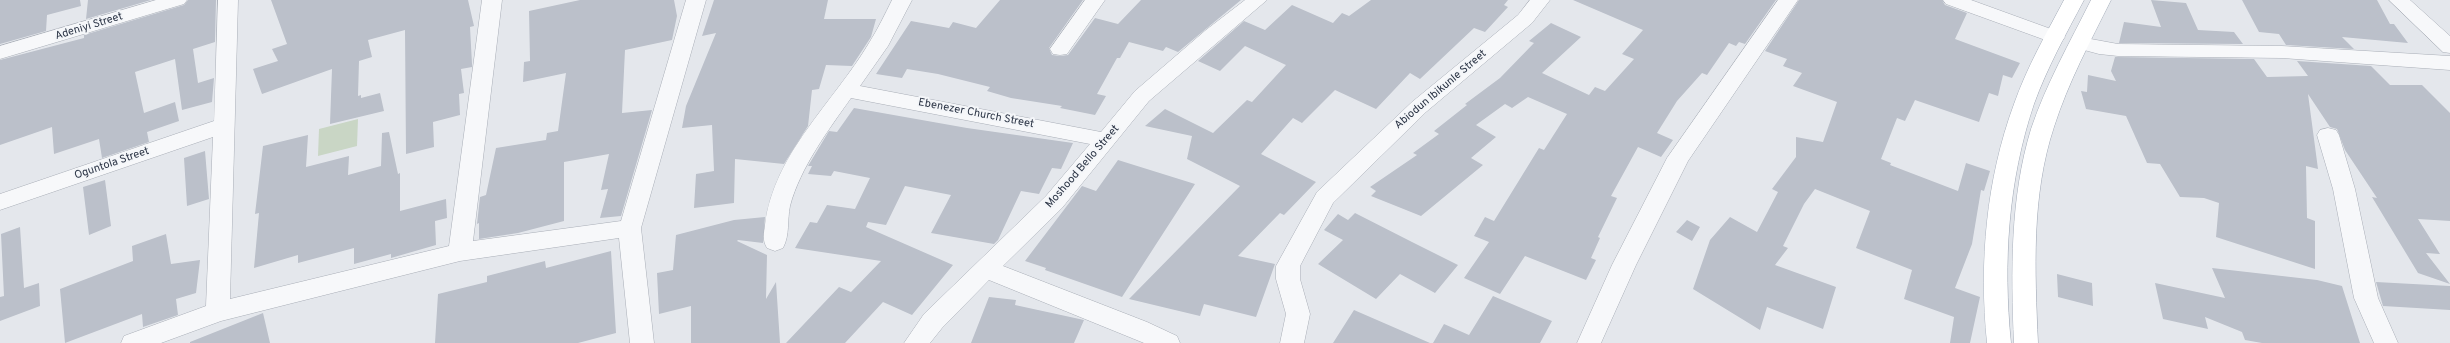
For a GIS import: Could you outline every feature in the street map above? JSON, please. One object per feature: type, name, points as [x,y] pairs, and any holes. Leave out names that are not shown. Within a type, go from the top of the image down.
[{"type":"main road","points":[[1999,343],[1995,271],[1998,219],[2009,157],[2024,103],[2074,0]]},
{"type":"main road","points":[[2026,343],[2022,265],[2028,192],[2037,146],[2048,114],[2101,0]]},
{"type":"street","name":"Adeniyi Street","points":[[0,53],[177,0]]},
{"type":"street","points":[[218,312],[228,0]]},
{"type":"street","points":[[460,252],[492,0]]},
{"type":"street","points":[[642,343],[630,228],[696,0]]},
{"type":"street","points":[[775,242],[779,206],[788,183],[817,130],[878,46],[902,0]]},
{"type":"street","points":[[1060,48],[1095,0]]},
{"type":"street","name":"Moshood Bello Street","points":[[916,343],[933,321],[1054,202],[1142,96],[1213,34],[1257,0]]},
{"type":"street","name":"Abiodun Ibikunle Street","points":[[1292,343],[1298,314],[1288,279],[1288,266],[1325,198],[1419,107],[1525,19],[1540,0]]},
{"type":"street","points":[[1589,343],[1624,265],[1678,158],[1788,0]]},
{"type":"street","points":[[1953,0],[2055,37]]},
{"type":"street","points":[[2399,0],[2450,47]]},
{"type":"street","points":[[2080,43],[2099,48],[2118,50],[2282,52],[2450,63]]},
{"type":"street","name":"Ebenezer Church Street","points":[[846,90],[1106,140]]},
{"type":"street","name":"Oguntola Street","points":[[0,202],[224,125]]},
{"type":"street","points":[[2328,135],[2344,189],[2366,298],[2386,343]]},
{"type":"street","points":[[134,343],[218,312],[460,252],[630,228]]},
{"type":"street","points":[[986,269],[1138,329],[1168,343]]},
{"type":"green space","points":[[358,119],[357,146],[318,156],[319,129]]},
{"type":"building","points":[[0,0],[80,0],[81,6],[47,15],[46,31],[0,44]]},
{"type":"building","points":[[88,0],[151,0],[86,19]]},
{"type":"building","points":[[188,0],[216,0],[215,42],[193,49],[198,83],[214,78],[212,102],[182,110],[175,59],[135,72],[144,113],[175,102],[179,121],[147,132],[149,142],[102,158],[99,139],[54,154],[52,127],[0,145],[0,60],[84,38],[84,35],[184,5]]},
{"type":"building","points":[[271,0],[468,0],[474,26],[470,27],[472,67],[461,69],[464,93],[459,94],[460,115],[433,122],[434,147],[406,154],[405,30],[368,40],[372,57],[359,61],[358,96],[361,95],[361,98],[380,93],[384,111],[330,124],[332,69],[262,94],[253,69],[278,61],[272,49],[287,44]]},
{"type":"building","points":[[580,0],[674,0],[677,16],[672,40],[625,50],[622,113],[652,110],[621,216],[600,218],[608,189],[601,190],[609,154],[564,162],[564,221],[518,233],[479,239],[479,223],[477,224],[480,197],[486,195],[496,148],[546,140],[547,133],[558,131],[566,73],[523,82],[524,62],[530,61],[529,11]]},
{"type":"building","points":[[714,0],[828,0],[824,19],[876,19],[871,37],[852,66],[826,65],[819,89],[812,90],[808,126],[784,164],[735,159],[734,203],[694,208],[696,174],[714,171],[712,125],[682,128],[686,106],[716,33],[702,36]]},
{"type":"building","points":[[1000,0],[1083,0],[1049,48],[1052,55],[1060,56],[1068,55],[1095,18],[1118,24],[1141,0],[1241,0],[1178,52],[1166,47],[1163,51],[1129,42],[1120,58],[1117,58],[1097,94],[1106,96],[1095,115],[1060,108],[1062,106],[1011,98],[987,91],[990,87],[938,74],[907,69],[902,78],[876,74],[911,21],[949,28],[953,22],[976,28]]},
{"type":"building","points":[[1371,0],[1508,0],[1504,5],[1508,7],[1485,32],[1474,28],[1420,79],[1410,73],[1376,109],[1335,90],[1302,123],[1293,118],[1261,154],[1316,182],[1284,215],[1280,213],[1238,256],[1275,264],[1256,317],[1204,304],[1200,316],[1129,299],[1240,186],[1187,159],[1192,136],[1145,126],[1165,109],[1213,133],[1247,100],[1252,102],[1286,65],[1245,46],[1220,71],[1198,61],[1244,21],[1265,30],[1292,5],[1333,23],[1342,13],[1349,16]]},
{"type":"building","points":[[1573,0],[1776,0],[1745,44],[1739,42],[1736,46],[1729,43],[1707,75],[1702,73],[1677,101],[1657,133],[1673,140],[1661,157],[1638,147],[1611,196],[1617,198],[1598,237],[1600,238],[1591,258],[1596,260],[1586,280],[1525,256],[1500,294],[1464,278],[1489,242],[1474,236],[1485,217],[1494,221],[1539,148],[1544,150],[1567,114],[1528,97],[1512,108],[1505,104],[1476,125],[1496,137],[1471,158],[1483,165],[1421,216],[1371,196],[1376,191],[1370,187],[1417,155],[1413,153],[1439,134],[1434,131],[1467,105],[1465,104],[1500,78],[1534,43],[1529,41],[1551,23],[1581,37],[1542,73],[1589,95],[1595,87],[1605,91],[1634,59],[1622,54],[1643,30]]},
{"type":"building","points":[[1799,0],[1942,0],[1945,5],[1967,13],[1955,39],[2020,63],[2012,78],[2003,75],[1998,96],[1989,93],[1979,122],[1915,100],[1905,121],[1897,118],[1881,159],[1891,163],[1890,165],[1958,191],[1966,163],[1990,171],[1984,191],[1981,190],[1972,244],[1955,288],[1980,297],[1970,343],[1950,343],[1954,317],[1904,299],[1912,270],[1856,248],[1870,211],[1815,189],[1804,204],[1783,246],[1788,248],[1775,265],[1836,287],[1823,329],[1767,307],[1760,330],[1693,289],[1710,240],[1730,217],[1757,232],[1778,192],[1772,189],[1796,157],[1796,137],[1823,142],[1837,102],[1793,86],[1802,73],[1783,66],[1787,59],[1765,51]]},
{"type":"building","points":[[2151,0],[2186,3],[2198,30],[2234,32],[2243,44],[2119,43],[2124,22],[2161,27]]},
{"type":"building","points":[[2242,0],[2377,0],[2390,24],[2394,24],[2408,43],[2342,37],[2354,49],[2286,45],[2279,34],[2259,32]]},
{"type":"building","points":[[2115,57],[2254,59],[2267,77],[2308,76],[2297,61],[2371,66],[2390,85],[2422,85],[2450,113],[2450,221],[2418,219],[2440,254],[2426,253],[2450,284],[2418,273],[2372,197],[2377,198],[2345,150],[2337,129],[2330,127],[2308,94],[2318,169],[2306,166],[2307,218],[2315,221],[2315,269],[2216,237],[2219,203],[2204,198],[2180,197],[2160,164],[2147,163],[2126,116],[2086,109],[2081,91],[2087,92],[2088,75],[2116,81],[2111,71]]},
{"type":"building","points":[[854,108],[967,128],[1073,143],[1061,169],[1052,168],[1039,194],[1021,191],[998,240],[994,244],[931,233],[951,195],[905,186],[886,225],[868,222],[866,227],[953,265],[912,315],[883,302],[845,343],[786,343],[839,287],[851,292],[881,261],[795,248],[810,222],[817,223],[827,205],[855,209],[870,178],[834,171],[831,176],[808,174],[812,166],[808,166],[829,131],[837,132]]},
{"type":"building","points":[[389,132],[398,174],[400,173],[400,211],[446,199],[447,218],[435,221],[436,245],[391,258],[391,254],[354,264],[354,248],[298,263],[298,255],[254,268],[259,213],[255,214],[263,146],[308,135],[306,167],[349,156],[348,175],[381,166],[382,133]]},
{"type":"building","points":[[205,151],[209,199],[187,206],[184,158]]},
{"type":"building","points":[[1118,160],[1195,184],[1122,297],[1045,270],[1046,268],[1025,261],[1082,186],[1096,191]]},
{"type":"building","points":[[105,180],[111,226],[89,235],[83,187]]},
{"type":"building","points":[[1355,213],[1458,265],[1435,293],[1400,274],[1376,299],[1318,264],[1343,240],[1324,230],[1338,214],[1348,220]]},
{"type":"building","points":[[765,217],[763,243],[737,241],[767,255],[766,299],[776,282],[780,343],[691,343],[691,306],[659,314],[657,273],[673,270],[676,235],[734,220]]},
{"type":"building","points":[[1687,220],[1700,227],[1692,241],[1676,232]]},
{"type":"building","points":[[20,227],[24,288],[39,283],[40,306],[0,321],[0,297],[4,296],[1,234]]},
{"type":"building","points":[[166,234],[171,264],[200,260],[196,293],[176,299],[178,315],[143,327],[142,314],[65,343],[60,289],[133,261],[132,246]]},
{"type":"building","points":[[611,251],[616,333],[578,343],[435,343],[438,294],[487,282],[487,276],[545,261],[546,268]]},
{"type":"building","points":[[2212,268],[2317,280],[2342,286],[2360,343],[2262,343],[2245,340],[2242,332],[2205,317],[2208,329],[2163,319],[2155,283],[2225,298]]},
{"type":"building","points":[[2057,274],[2092,283],[2093,306],[2058,297]]},
{"type":"building","points":[[2376,282],[2450,286],[2450,310],[2383,306]]},
{"type":"building","points":[[1493,296],[1552,321],[1540,343],[1433,343],[1444,324],[1469,335]]},
{"type":"building","points":[[989,297],[1016,300],[1015,305],[1084,320],[1074,343],[971,343]]},
{"type":"building","points":[[1354,310],[1430,343],[1333,343]]},
{"type":"building","points":[[263,313],[270,343],[190,343],[190,342]]}]
